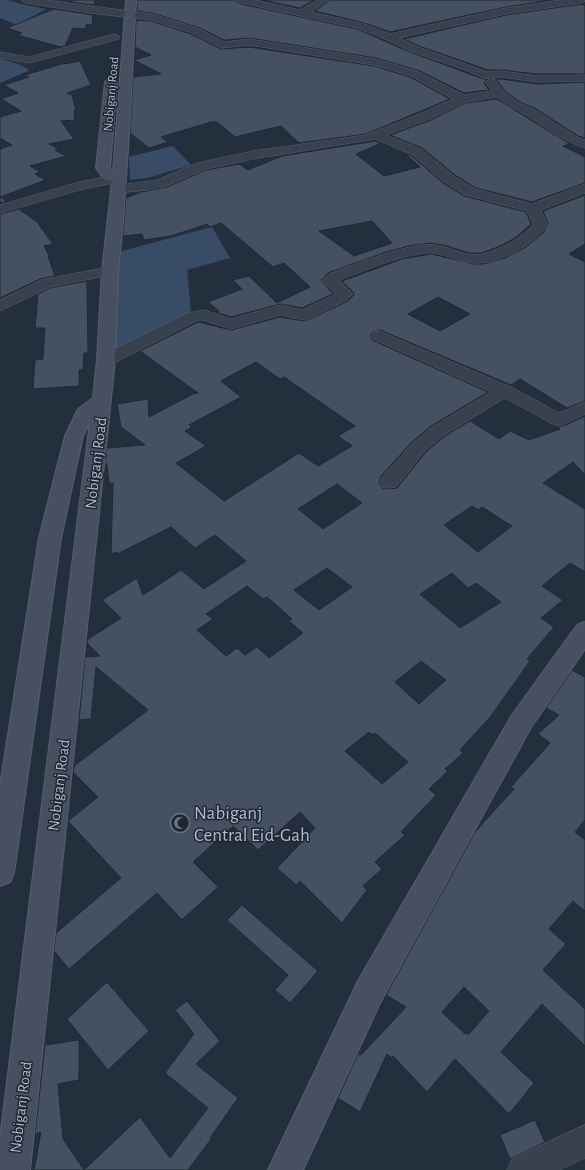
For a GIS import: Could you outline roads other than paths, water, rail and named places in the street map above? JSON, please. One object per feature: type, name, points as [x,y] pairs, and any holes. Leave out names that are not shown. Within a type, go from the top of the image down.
[{"type":"main road","name":"Nobiganj Road","points":[[13,1170],[106,360],[110,271],[118,183],[118,0]]},
{"type":"main road","name":"Nobiganj Road","points":[[114,52],[119,23],[131,0]]},
{"type":"main road","name":"Nobiganj Road","points":[[112,74],[103,168],[118,183]]},
{"type":"main road","name":"Nobiganj Road","points":[[0,873],[50,538],[62,482],[74,436],[82,419],[85,413],[102,400]]},
{"type":"main road","points":[[285,1170],[369,992],[521,722],[585,631]]},
{"type":"street","points":[[26,0],[119,23]]},
{"type":"street","points":[[241,0],[360,26],[389,37],[414,49],[472,69],[487,76],[499,93],[513,104],[531,113],[573,140],[585,144]]},
{"type":"street","points":[[302,13],[324,0]]},
{"type":"street","points":[[389,37],[492,13],[581,0]]},
{"type":"street","points":[[0,55],[29,60],[119,23],[152,17],[173,22],[196,31],[222,45],[249,42],[312,51],[382,64],[415,74],[462,99]]},
{"type":"street","points":[[487,76],[501,74],[537,79],[585,78]]},
{"type":"street","points":[[0,210],[73,188],[118,183],[147,186],[161,183],[202,166],[253,155],[368,138],[426,116],[462,99],[499,93]]},
{"type":"street","points":[[375,135],[417,152],[449,179],[470,192],[533,208],[585,188]]},
{"type":"street","points":[[106,360],[194,316],[204,315],[231,324],[280,310],[304,315],[342,297],[345,294],[330,280],[334,277],[374,262],[431,248],[475,258],[486,257],[522,243],[538,230],[540,224],[533,208]]},
{"type":"street","points":[[0,306],[46,283],[110,271]]},
{"type":"street","points":[[379,336],[505,391],[559,420],[585,407]]},
{"type":"street","points":[[389,482],[419,447],[438,431],[505,391]]},
{"type":"street","points":[[523,1170],[585,1141]]},
{"type":"water","points":[[0,0],[7,0],[46,9],[17,25],[0,18]]},
{"type":"water","points":[[0,59],[16,63],[30,70],[0,83]]},
{"type":"water","points":[[173,146],[191,165],[147,178],[130,180],[129,157]]},
{"type":"water","points":[[212,227],[230,258],[187,270],[191,313],[109,352],[118,252]]},
{"type":"place","name":"Nabiganj Central Eid-Gah","points":[[180,823]]}]
